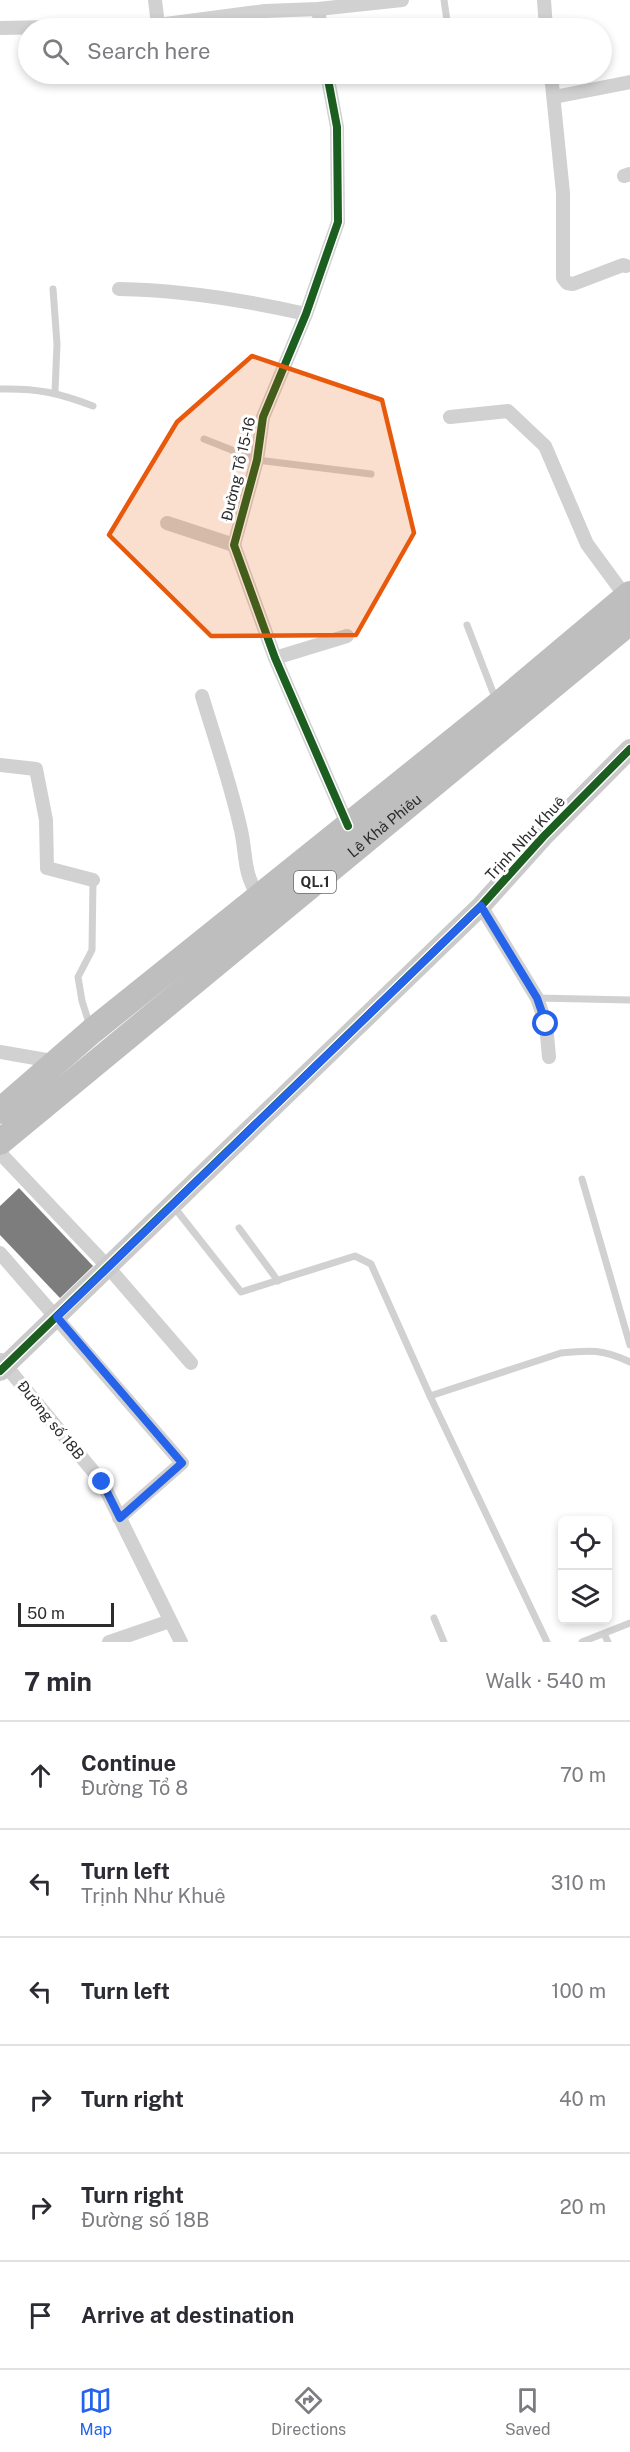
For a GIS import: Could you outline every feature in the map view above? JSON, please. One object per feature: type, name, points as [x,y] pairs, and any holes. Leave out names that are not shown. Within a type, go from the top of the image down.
[{"type":"highway","name":"Lê Khả Phiêu","points":[[0,1111],[92,1031],[498,705],[629,604]]},
{"type":"highway","name":"Lê Khả Phiêu","points":[[0,1142],[629,604]]},
{"type":"street","points":[[155,0],[157,18]]},
{"type":"street","points":[[197,18],[265,6],[318,9],[402,0]]},
{"type":"street","points":[[544,0],[545,18]]},
{"type":"street","points":[[318,9],[319,18]]},
{"type":"street","points":[[0,28],[18,28]]},
{"type":"street","points":[[554,97],[630,82]]},
{"type":"street","name":"Đường Tổ 15-16","points":[[329,84],[337,127],[338,222],[306,314],[263,417],[257,460],[234,545],[275,658],[348,826]]},
{"type":"street","points":[[552,84],[563,193],[563,278],[567,284],[573,284],[623,265],[628,267]]},
{"type":"street","points":[[119,289],[168,290],[244,300],[306,314]]},
{"type":"street","points":[[450,417],[508,411],[545,446],[587,544],[629,604]]},
{"type":"street","points":[[167,523],[234,545]]},
{"type":"street","points":[[275,658],[347,636]]},
{"type":"street","points":[[202,696],[241,828],[245,867],[250,884],[259,897]]},
{"type":"street","name":"Trịnh Như Khuê","points":[[2,1365],[57,1317],[481,906],[543,837],[630,749]]},
{"type":"street","points":[[0,765],[36,769],[46,820],[47,868],[93,880]]},
{"type":"street","points":[[481,906],[537,998],[546,1024],[549,1057]]},
{"type":"street","points":[[0,1052],[58,1062]]},
{"type":"street","points":[[0,1153],[108,1267],[192,1363]]},
{"type":"street","points":[[0,1253],[182,1463],[120,1518]]},
{"type":"street","name":"Đường số 18B","points":[[2,1365],[102,1482],[181,1642]]},
{"type":"street","points":[[109,1642],[170,1621]]},
{"type":"lane","points":[[444,0],[447,18]]},
{"type":"lane","points":[[52,289],[57,344],[56,392]]},
{"type":"lane","points":[[0,389],[31,388],[56,392],[93,406]]},
{"type":"lane","points":[[204,439],[257,460],[371,474]]},
{"type":"lane","points":[[467,624],[498,705]]},
{"type":"lane","points":[[92,1031],[82,1001],[78,977],[92,950],[93,880]]},
{"type":"lane","points":[[537,998],[630,1000]]},
{"type":"lane","points":[[582,1179],[630,1346]]},
{"type":"lane","points":[[172,1204],[241,1293],[355,1256],[371,1264],[430,1396],[547,1642]]},
{"type":"lane","points":[[239,1228],[278,1281]]},
{"type":"lane","points":[[430,1396],[561,1353],[609,1352],[630,1362]]},
{"type":"lane","points":[[434,1618],[444,1642]]},
{"type":"lane","points":[[582,1642],[630,1623]]},
{"type":"lane","points":[[604,1634],[608,1642]]},
{"type":"highlighted area","points":[[252,356],[382,400],[414,533],[356,635],[211,636],[109,535],[177,422]]},
{"type":"building","points":[[19,1188],[93,1266],[60,1298],[0,1235],[0,1206]]},
{"type":"cycle path","points":[[329,84],[337,127],[338,222],[306,314],[263,417],[257,460],[234,545],[275,658],[348,826]]},
{"type":"cycle path","points":[[0,1371],[481,906],[543,837],[630,749]]},
{"type":"route","points":[[102,1482],[120,1518],[182,1463],[57,1317],[481,906],[520,967],[537,998],[546,1024]]}]
